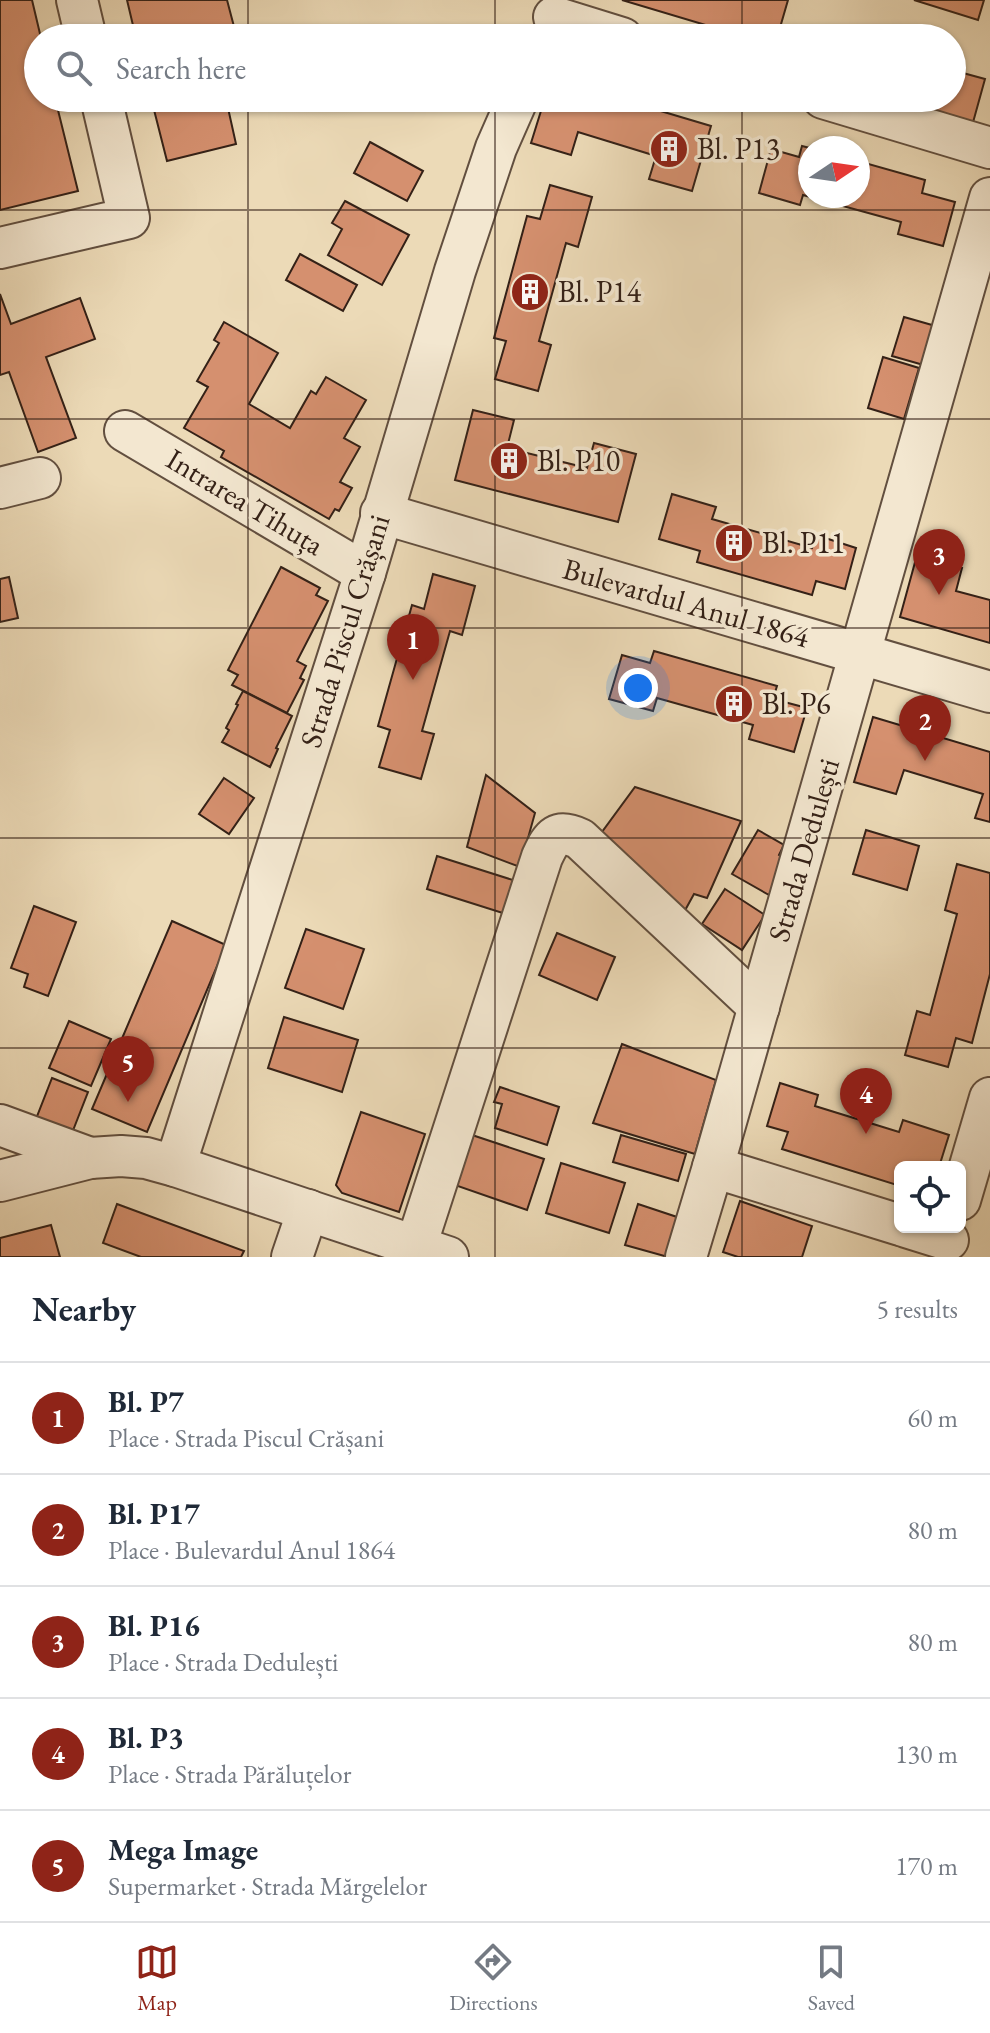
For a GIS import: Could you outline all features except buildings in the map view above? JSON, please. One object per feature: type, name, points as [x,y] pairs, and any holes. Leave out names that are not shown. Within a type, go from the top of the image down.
[{"type":"street","points":[[77,0],[83,24]]},
{"type":"street","points":[[553,18],[574,24]]},
{"type":"street","points":[[0,248],[129,218],[104,112]]},
{"type":"street","name":"Strada Piscul Crășani","points":[[175,1166],[365,573],[455,271],[496,148],[512,112]]},
{"type":"street","points":[[870,112],[990,148]]},
{"type":"street","name":"Strada Dedulești","points":[[686,1257],[990,198]]},
{"type":"street","name":"Intrarea Tihuța","points":[[125,431],[365,573]]},
{"type":"street","points":[[0,488],[40,478]]},
{"type":"street","name":"Bulevardul Anul 1864","points":[[381,513],[990,692]]},
{"type":"street","points":[[0,1181],[90,1158],[146,1158],[432,1252],[537,872],[550,840],[559,834],[568,833],[580,839],[759,1007]]},
{"type":"street","points":[[966,1180],[990,1098]]},
{"type":"street","points":[[0,1125],[90,1158]]},
{"type":"street","points":[[713,1167],[894,1223]]},
{"type":"street","points":[[292,1257],[308,1210]]},
{"type":"street","points":[[924,1233],[947,1241]]},
{"type":"place","name":"Bl. P13","points":[[669,149]]},
{"type":"place","name":"Bl. P14","points":[[530,292]]},
{"type":"place","name":"Bl. P10","points":[[509,461]]},
{"type":"place","name":"Bl. P11","points":[[734,543]]},
{"type":"place","name":"Bl. P16","points":[[939,595]]},
{"type":"place","name":"Bl. P7","points":[[413,680]]},
{"type":"place","name":"Bl. P6","points":[[734,704]]},
{"type":"place","name":"Bl. P17","points":[[925,761]]},
{"type":"place","name":"Mega Image","points":[[128,1102]]},
{"type":"place","name":"Bl. P3","points":[[866,1134]]}]
